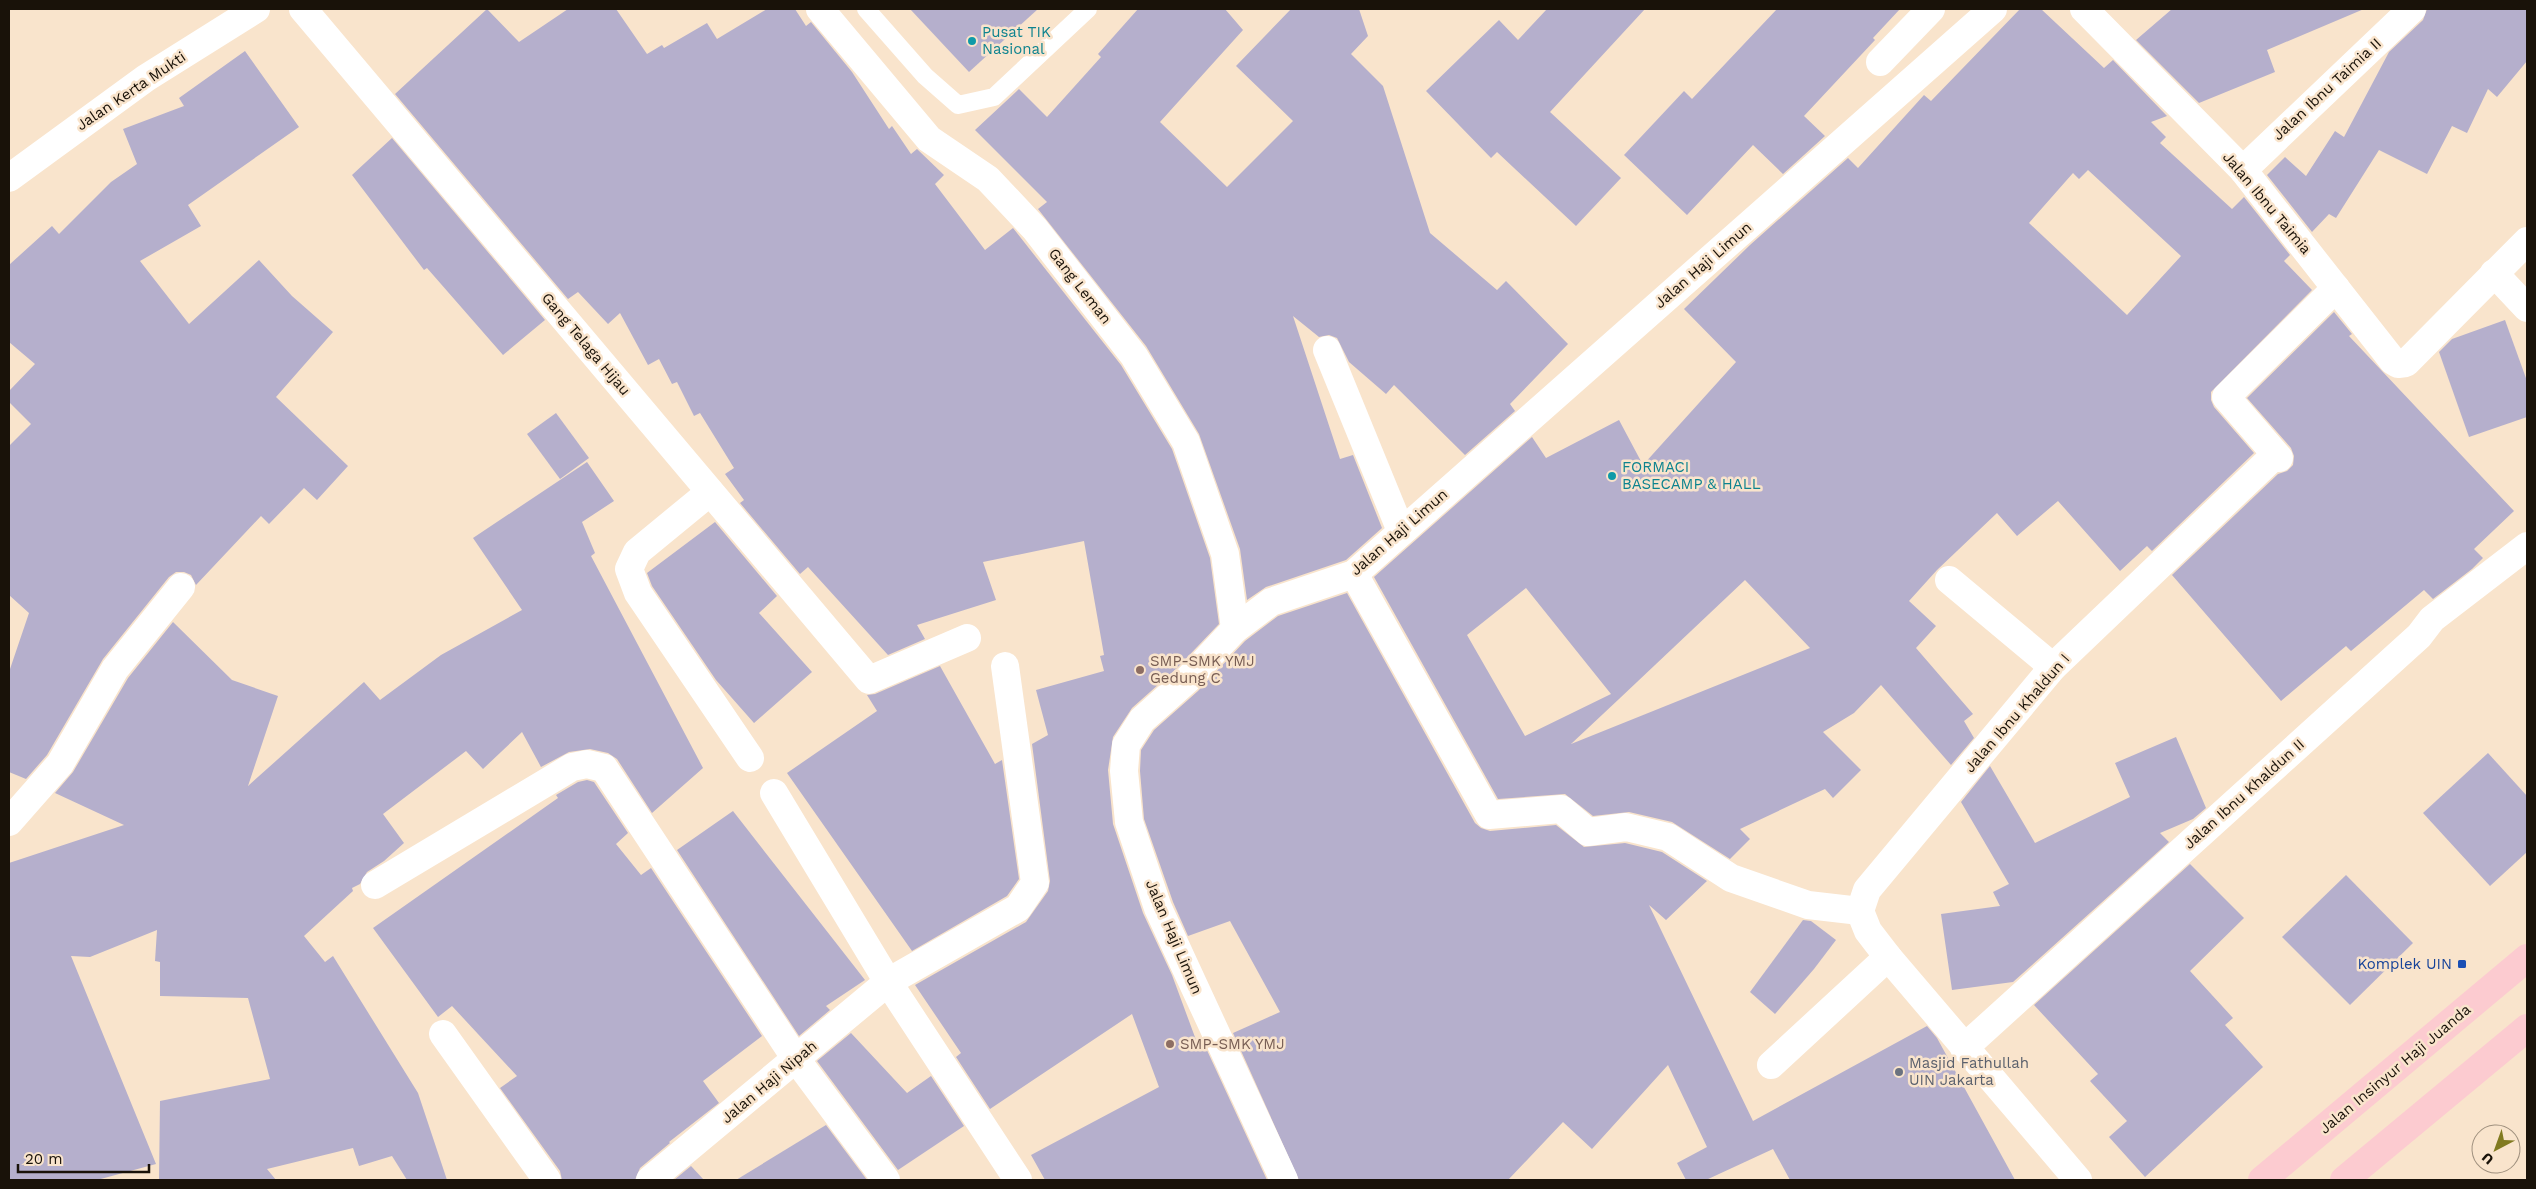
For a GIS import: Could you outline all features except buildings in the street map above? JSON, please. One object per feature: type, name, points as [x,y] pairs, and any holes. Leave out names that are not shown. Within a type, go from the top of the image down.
[{"type":"highway","name":"Jalan Insinyur Haji Juanda","points":[[2262,1180],[2527,958]]},
{"type":"highway","points":[[2344,1180],[2527,1028]]},
{"type":"street","name":"Jalan Kerta Mukti","points":[[11,170],[146,78],[256,9]]},
{"type":"street","name":"Gang Telaga Hijau","points":[[303,9],[869,680],[967,638]]},
{"type":"street","name":"Gang Leman","points":[[820,9],[929,139],[988,179],[1035,229],[1134,356],[1186,442],[1225,554],[1235,629]]},
{"type":"street","points":[[1880,62],[1931,9]]},
{"type":"street","name":"Jalan Haji Limun","points":[[1284,1180],[1158,908],[1130,822],[1124,771],[1126,745],[1142,720],[1188,679],[1235,629],[1271,602],[1354,574],[1993,9]]},
{"type":"street","name":"Jalan Ibnu Taimia","points":[[2084,9],[2242,170],[2393,361],[2398,364],[2406,363],[2494,273]]},
{"type":"street","name":"Jalan Ibnu Taimia II","points":[[2242,170],[2412,9]]},
{"type":"street","points":[[2527,241],[2494,273],[2527,308]]},
{"type":"street","name":"Jalan Ibnu Khaldun I","points":[[1860,910],[1867,890],[2053,667],[2272,458],[2279,458],[2226,397],[2336,288]]},
{"type":"street","points":[[1327,350],[1401,531]]},
{"type":"street","points":[[710,492],[637,552],[629,569],[638,593],[750,758]]},
{"type":"street","name":"Jalan Ibnu Khaldun II","points":[[1964,1048],[2419,636],[2432,619],[2527,546]]},
{"type":"street","points":[[1354,574],[1489,815],[1561,809],[1588,832],[1626,827],[1668,837],[1731,878],[1808,905],[1860,910],[1868,931],[1888,957],[2078,1180]]},
{"type":"street","points":[[1949,580],[2053,667]]},
{"type":"street","points":[[9,822],[60,764],[115,669],[181,587]]},
{"type":"street","name":"Jalan Haji Nipah","points":[[650,1180],[888,982],[1018,908],[1028,897],[1035,883],[1005,666]]},
{"type":"street","points":[[375,886],[572,768],[587,764],[604,768],[796,1060],[886,1180]]},
{"type":"street","points":[[774,793],[888,982],[1018,1180]]},
{"type":"street","points":[[1771,1065],[1888,957]]},
{"type":"street","points":[[444,1034],[547,1180]]},
{"type":"lane","points":[[866,9],[925,76],[958,105],[994,97],[1088,9]]},
{"type":"place","name":"Pusat TIK Nasional","points":[[972,41]]},
{"type":"place","name":"FORMACI BASECAMP & HALL","points":[[1612,476]]},
{"type":"place","name":"SMP-SMK YMJ Gedung C","points":[[1140,670]]},
{"type":"place","name":"Komplek UIN","points":[[2462,964]]},
{"type":"place","name":"SMP-SMK YMJ","points":[[1170,1044]]},
{"type":"place","name":"Masjid Fathullah UIN Jakarta","points":[[1899,1072]]}]
